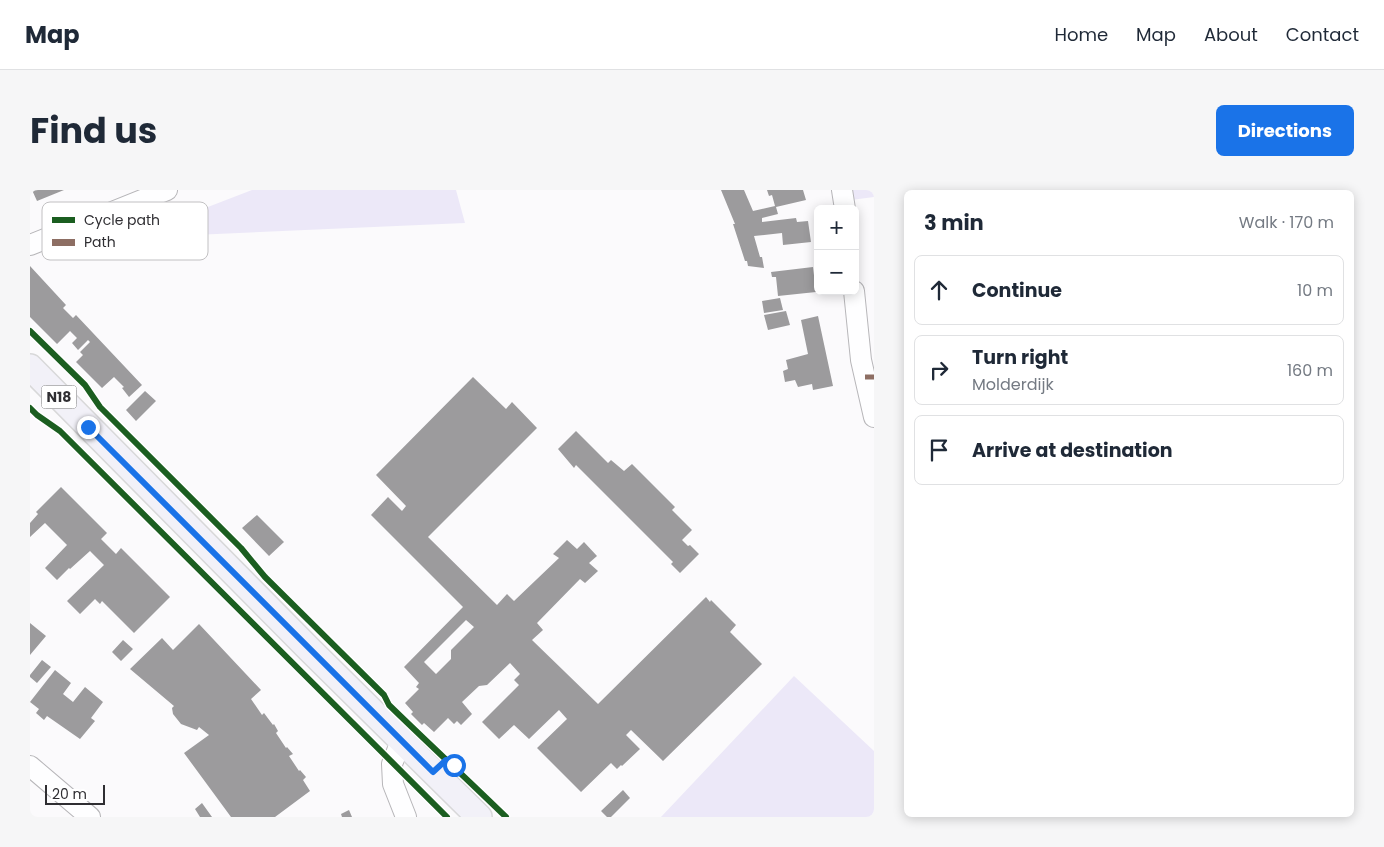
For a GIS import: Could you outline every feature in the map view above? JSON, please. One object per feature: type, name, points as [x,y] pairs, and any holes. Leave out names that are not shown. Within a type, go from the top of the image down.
[{"type":"main road","name":"N18","points":[[30,367],[478,817]]},
{"type":"street","points":[[137,202],[167,190]]},
{"type":"street","points":[[842,190],[844,205]]},
{"type":"street","points":[[30,245],[42,240]]},
{"type":"street","points":[[854,295],[861,360],[874,417]]},
{"type":"street","points":[[401,740],[392,764],[393,784],[406,817]]},
{"type":"street","points":[[30,766],[90,817]]},
{"type":"shaded area","points":[[252,190],[456,190],[465,223],[208,234],[208,207]]},
{"type":"shaded area","points":[[850,190],[874,190],[874,197],[851,200]]},
{"type":"shaded area","points":[[794,676],[874,751],[874,817],[661,817]]},
{"type":"building","points":[[32,190],[64,190],[37,201]]},
{"type":"building","points":[[721,190],[744,190],[753,211],[775,206],[772,195],[769,196],[767,190],[803,190],[806,200],[776,207],[778,214],[762,218],[762,222],[796,218],[797,222],[808,221],[811,242],[783,245],[782,233],[754,236],[764,268],[748,266],[733,224],[735,224]]},
{"type":"building","points":[[30,266],[66,305],[63,308],[73,318],[76,315],[142,385],[129,397],[122,388],[124,387],[114,377],[102,388],[76,362],[83,355],[80,352],[90,342],[88,340],[78,350],[72,343],[77,338],[70,331],[57,344],[30,317]]},
{"type":"building","points":[[813,267],[814,292],[778,296],[776,277],[772,277],[771,272]]},
{"type":"building","points":[[780,298],[783,310],[764,313],[762,301]]},
{"type":"building","points":[[786,311],[790,325],[768,330],[764,315]]},
{"type":"building","points":[[818,316],[833,386],[813,390],[812,384],[798,387],[795,380],[785,382],[783,371],[788,369],[786,360],[808,354],[801,320]]},
{"type":"building","points":[[473,377],[506,409],[512,402],[537,428],[428,537],[497,605],[507,594],[514,601],[559,558],[553,554],[567,540],[577,549],[584,542],[597,556],[589,563],[598,571],[585,583],[580,579],[537,623],[543,630],[532,640],[598,704],[706,597],[736,625],[730,632],[762,664],[663,761],[631,730],[626,735],[640,749],[617,769],[611,763],[581,792],[537,748],[567,719],[559,710],[529,739],[514,725],[499,739],[482,722],[519,685],[514,680],[520,674],[510,663],[487,685],[479,686],[462,702],[472,714],[461,725],[457,721],[454,724],[448,718],[434,732],[424,723],[422,725],[411,714],[413,712],[405,703],[419,689],[416,687],[419,683],[404,667],[463,607],[371,515],[388,497],[402,511],[406,506],[376,475]],"holes":[[[466,620],[474,627],[451,650],[451,659],[436,674],[424,662]]]},
{"type":"building","points":[[145,391],[156,401],[136,421],[126,410]]},
{"type":"building","points":[[576,431],[608,463],[611,460],[624,471],[632,464],[675,507],[672,510],[692,530],[682,540],[699,554],[680,573],[671,564],[673,562],[576,465],[574,468],[558,449]]},
{"type":"building","points":[[61,487],[107,533],[101,539],[116,554],[121,548],[170,597],[134,633],[102,601],[100,604],[95,599],[80,614],[67,601],[104,565],[90,551],[57,580],[45,568],[67,545],[45,523],[30,537],[30,523],[38,514],[36,512]]},
{"type":"building","points":[[257,515],[284,542],[269,556],[242,528]]},
{"type":"building","points":[[30,623],[46,636],[30,655]]},
{"type":"building","points":[[199,624],[261,690],[251,699],[262,715],[264,713],[274,724],[278,731],[276,733],[286,748],[293,754],[289,756],[299,771],[306,777],[303,780],[310,791],[275,817],[231,817],[184,753],[209,735],[199,727],[197,730],[181,724],[173,714],[172,708],[174,706],[130,669],[162,638],[173,650]]},
{"type":"building","points":[[123,640],[133,649],[121,661],[112,652]]},
{"type":"building","points":[[42,660],[51,667],[37,683],[30,675]]},
{"type":"building","points":[[55,670],[71,683],[63,694],[73,702],[85,687],[103,702],[91,718],[95,721],[80,739],[47,716],[44,720],[36,713],[39,709],[30,702]]},
{"type":"building","points":[[623,790],[630,798],[611,817],[607,817],[601,811]]},
{"type":"building","points":[[202,803],[212,817],[200,817],[195,809]]},
{"type":"building","points":[[349,810],[352,817],[342,817],[341,814]]},
{"type":"marked path","points":[[865,377],[874,377]]},
{"type":"cycle path","points":[[30,331],[85,385],[100,407],[241,548],[265,577],[384,695],[389,705],[506,817]]},
{"type":"cycle path","points":[[30,408],[60,431],[447,817]]},
{"type":"route","points":[[88,427],[433,772],[446,760],[454,765]]}]
